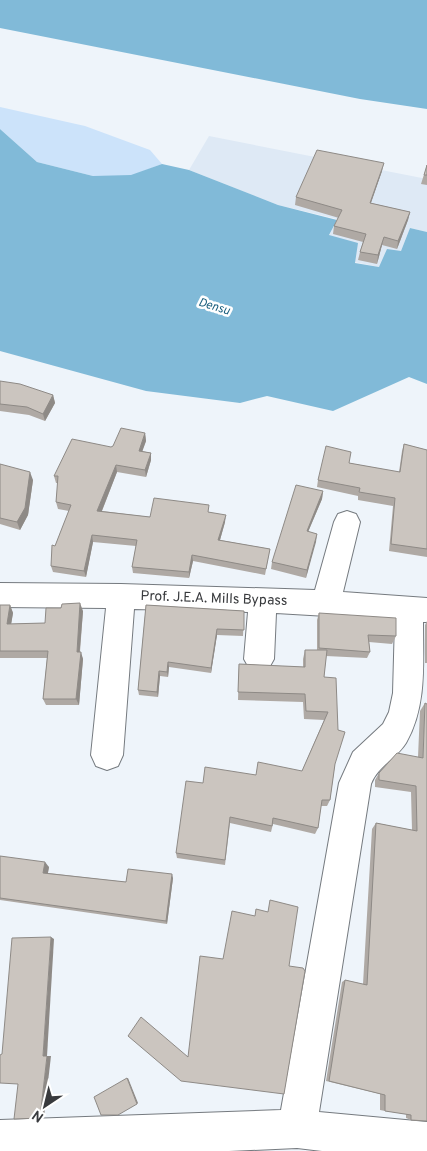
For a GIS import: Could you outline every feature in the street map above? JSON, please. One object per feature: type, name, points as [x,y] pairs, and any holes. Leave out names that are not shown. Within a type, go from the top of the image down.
[{"type":"street","points":[[326,602],[347,522]]},
{"type":"street","name":"Prof. J.E.A. Mills Bypass","points":[[0,595],[121,596],[326,602],[418,610]]},
{"type":"street","points":[[107,755],[121,596]]},
{"type":"street","points":[[259,659],[263,600]]},
{"type":"street","points":[[296,1129],[355,783],[364,763],[394,734],[404,714],[418,610]]},
{"type":"street","points":[[0,1140],[296,1129],[427,1142]]},
{"type":"shaded area","points":[[0,107],[85,126],[150,150],[162,164],[131,176],[93,176],[37,162],[0,129]]},
{"type":"shaded area","points":[[209,136],[427,179],[427,232],[410,228],[401,251],[379,267],[354,262],[329,236],[337,219],[278,205],[189,170]]},
{"type":"water","points":[[0,0],[427,0],[427,109],[360,99],[0,28]]},
{"type":"water","name":"Densu","points":[[0,129],[37,162],[93,176],[131,175],[162,164],[189,170],[278,205],[337,220],[329,235],[358,243],[355,263],[379,267],[387,249],[401,251],[410,228],[427,232],[427,384],[409,377],[333,411],[267,396],[240,403],[146,391],[0,351]]},
{"type":"building","points":[[317,150],[384,163],[370,203],[410,212],[398,241],[384,237],[378,255],[360,252],[366,234],[334,226],[342,210],[296,197]]},
{"type":"building","points":[[0,381],[20,384],[53,395],[43,414],[27,407],[0,404]]},
{"type":"building","points":[[121,428],[145,433],[139,451],[151,453],[145,470],[116,465],[97,511],[150,517],[154,498],[209,505],[208,512],[226,515],[218,540],[270,549],[266,569],[192,555],[189,572],[132,567],[137,540],[92,535],[84,571],[51,566],[52,545],[55,546],[71,505],[56,502],[58,476],[54,476],[72,439],[111,447]]},
{"type":"building","points":[[404,444],[427,450],[427,549],[391,544],[395,498],[359,492],[360,488],[318,480],[326,446],[351,452],[349,463],[400,472]]},
{"type":"building","points":[[0,464],[30,472],[25,508],[17,522],[0,518]]},
{"type":"building","points":[[296,485],[323,491],[307,531],[317,534],[307,570],[272,562]]},
{"type":"building","points":[[80,603],[77,652],[81,652],[76,699],[43,699],[48,651],[0,651],[0,605],[10,605],[7,624],[45,623],[46,608],[61,608],[62,604]]},
{"type":"building","points":[[146,605],[244,611],[244,630],[217,629],[211,668],[168,662],[167,672],[159,671],[157,692],[138,690]]},
{"type":"building","points":[[319,613],[396,618],[396,636],[368,635],[370,652],[319,648]]},
{"type":"building","points":[[305,650],[327,650],[324,677],[336,678],[338,730],[345,732],[335,764],[330,800],[322,800],[318,828],[273,818],[272,826],[230,817],[225,860],[176,853],[186,781],[203,783],[205,767],[256,775],[258,762],[302,771],[328,712],[306,711],[305,694],[238,692],[239,664],[305,667]]},
{"type":"building","points":[[425,703],[427,704],[427,1121],[411,1120],[411,1115],[385,1111],[385,1095],[329,1081],[345,980],[367,985],[376,823],[417,831],[416,786],[379,780],[379,773],[397,753],[423,758]]},
{"type":"building","points":[[0,856],[45,862],[43,873],[126,882],[128,869],[172,874],[166,921],[0,898]]},
{"type":"building","points":[[270,900],[298,907],[289,966],[303,968],[305,971],[284,1094],[181,1081],[128,1036],[141,1017],[188,1057],[200,956],[223,959],[232,911],[255,916],[256,909],[268,912]]},
{"type":"building","points":[[51,937],[43,1056],[47,1056],[40,1118],[14,1119],[18,1084],[0,1083],[0,1055],[2,1054],[12,938]]},
{"type":"building","points":[[127,1078],[137,1104],[118,1115],[101,1115],[94,1097]]}]
